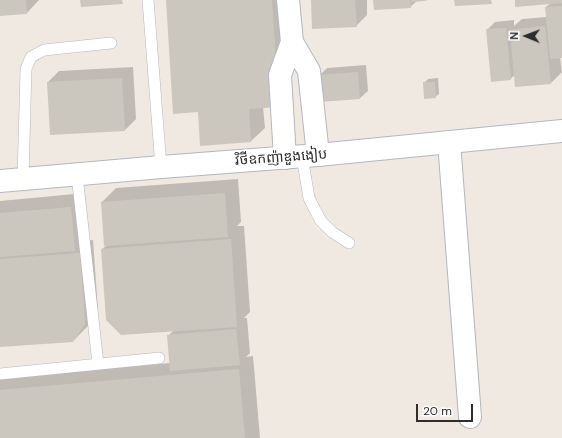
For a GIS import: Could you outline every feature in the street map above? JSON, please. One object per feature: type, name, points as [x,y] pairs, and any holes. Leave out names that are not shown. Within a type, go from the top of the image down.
[{"type":"street","points":[[288,0],[292,42],[309,71],[301,156]]},
{"type":"street","points":[[292,42],[280,75],[301,156]]},
{"type":"street","name":"វិថីឧកញ៉ាឌួងងៀប","points":[[0,181],[301,156],[562,131]]},
{"type":"street","points":[[449,142],[470,417]]},
{"type":"lane","points":[[148,0],[161,167]]},
{"type":"lane","points":[[23,179],[26,69],[31,57],[44,50],[110,44]]},
{"type":"lane","points":[[301,156],[309,198],[315,210],[321,221],[332,232],[348,243]]},
{"type":"lane","points":[[77,175],[98,364]]},
{"type":"lane","points":[[0,374],[158,358]]},
{"type":"building","points":[[0,0],[26,0],[27,14],[0,16]]},
{"type":"building","points":[[80,0],[122,0],[123,4],[81,7]]},
{"type":"building","points":[[166,0],[272,0],[279,107],[249,109],[251,142],[200,146],[198,112],[173,114]]},
{"type":"building","points":[[311,0],[355,0],[357,27],[312,29]]},
{"type":"building","points":[[373,0],[410,0],[411,8],[374,10]]},
{"type":"building","points":[[411,0],[425,0],[425,1],[412,2]]},
{"type":"building","points":[[454,0],[491,0],[492,4],[455,6]]},
{"type":"building","points":[[515,0],[562,0],[562,3],[515,7]]},
{"type":"building","points":[[562,6],[562,58],[550,59],[545,7]]},
{"type":"building","points":[[545,26],[551,84],[515,87],[510,30]]},
{"type":"building","points":[[506,28],[511,80],[491,82],[486,29]]},
{"type":"building","points":[[358,72],[360,99],[320,102],[318,75]]},
{"type":"building","points":[[122,78],[125,131],[50,135],[47,82]]},
{"type":"building","points":[[423,82],[435,82],[436,98],[424,99]]},
{"type":"building","points":[[225,193],[228,237],[104,246],[101,202]]},
{"type":"building","points":[[71,207],[75,251],[0,257],[0,213]]},
{"type":"building","points":[[231,239],[237,327],[121,335],[106,320],[101,249]]},
{"type":"building","points":[[80,253],[85,324],[73,342],[0,347],[0,259]]},
{"type":"building","points":[[236,329],[240,365],[170,371],[167,335]]},
{"type":"building","points":[[239,369],[245,438],[0,438],[0,390]]}]
